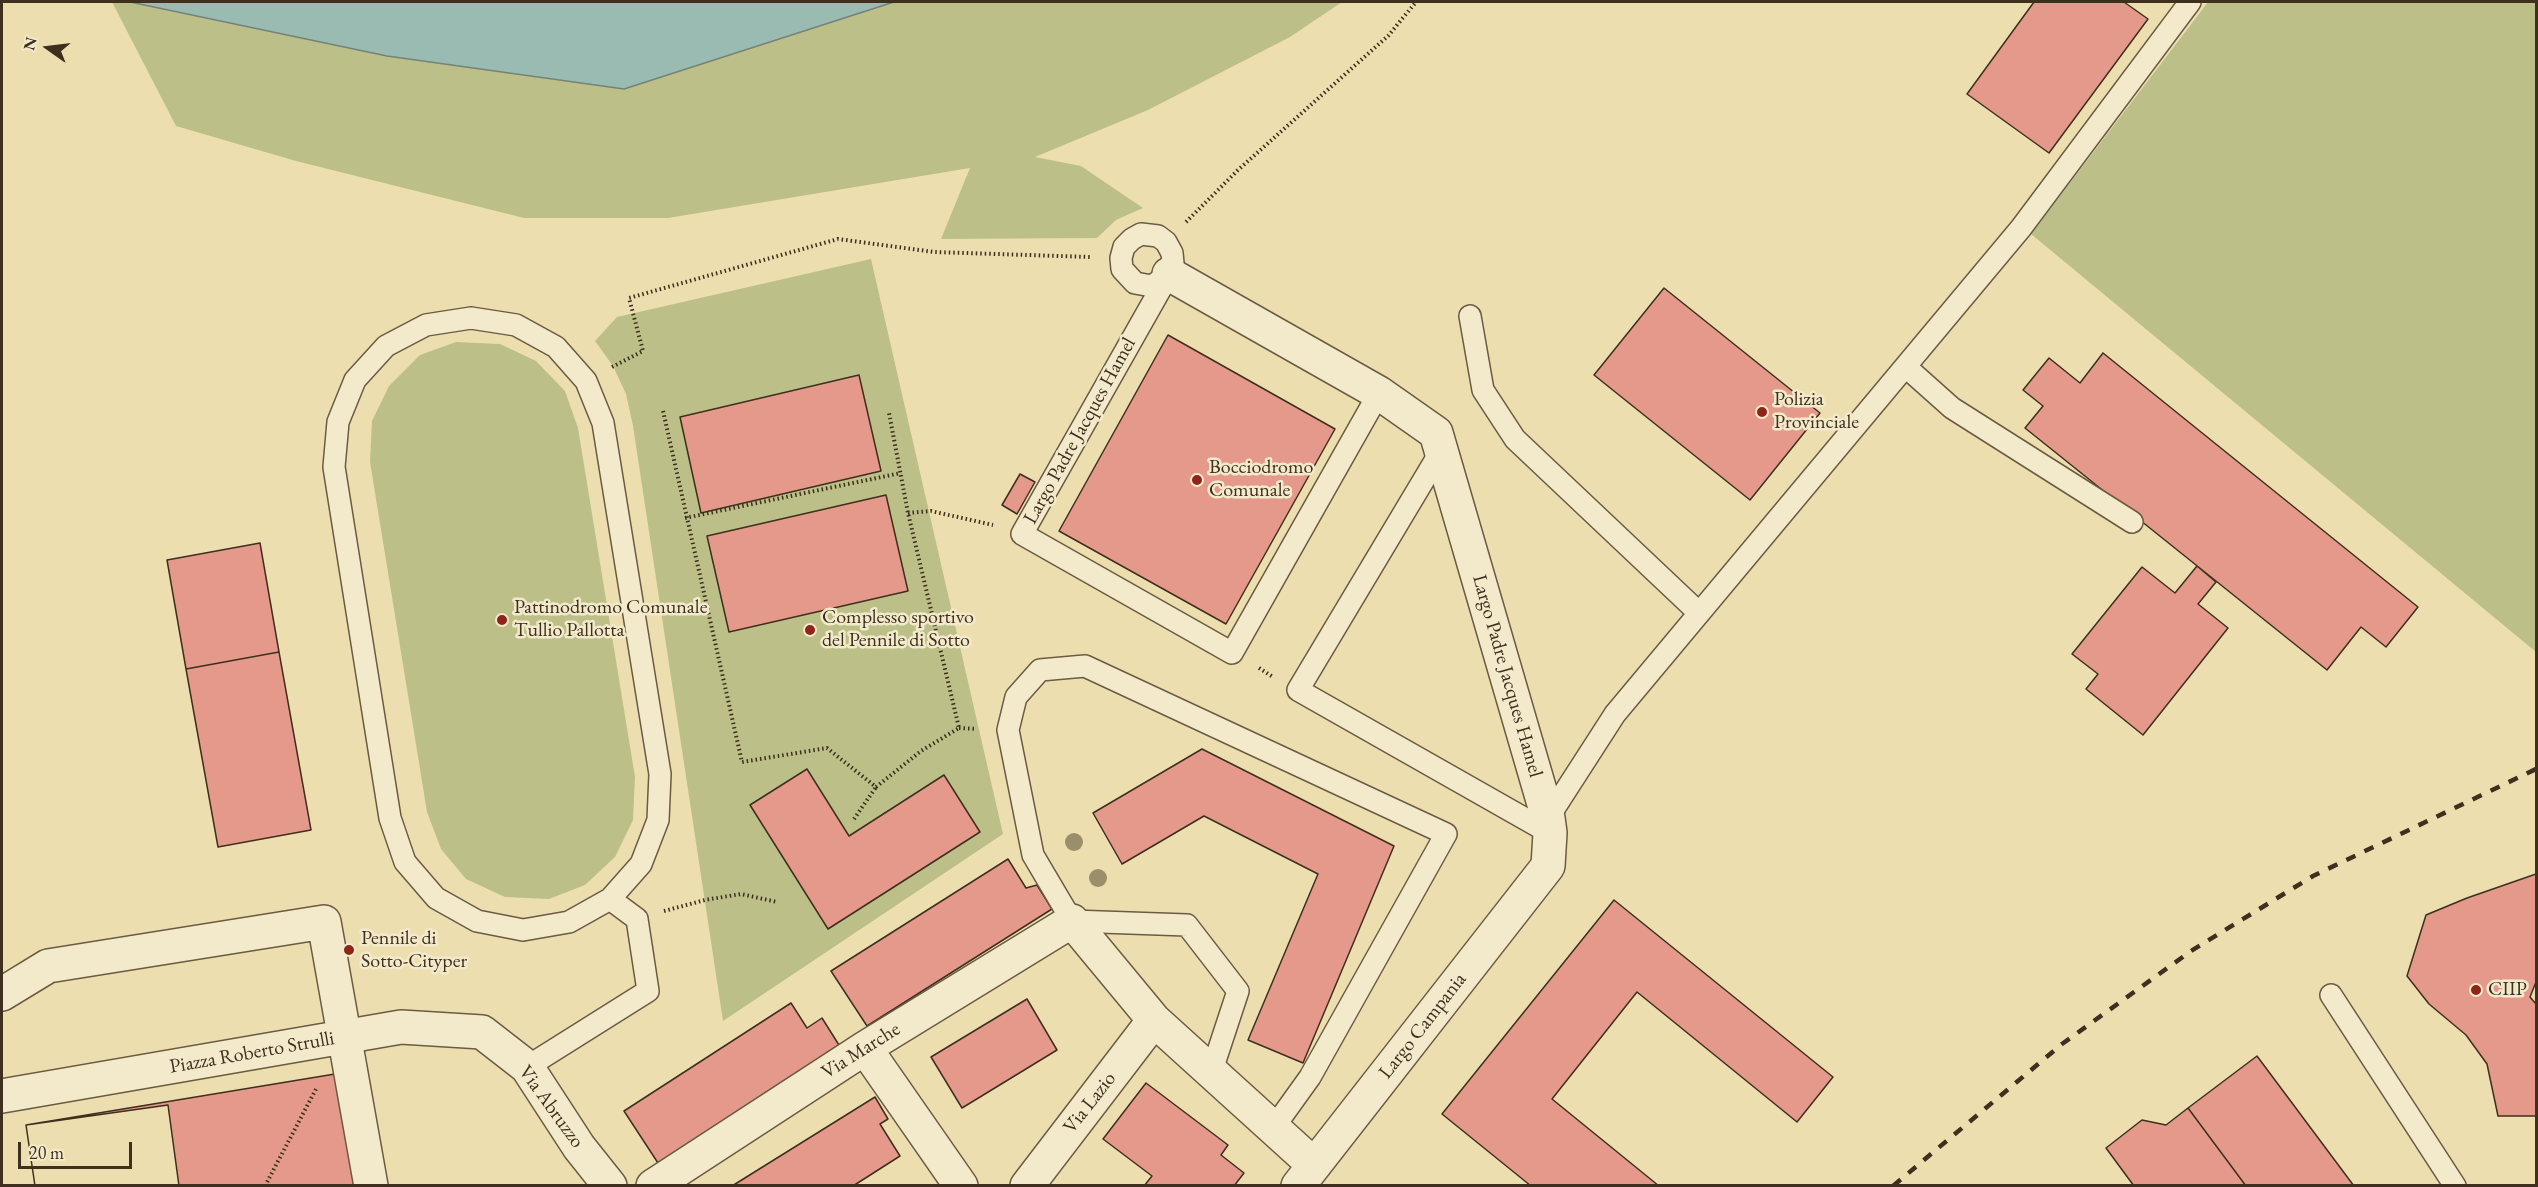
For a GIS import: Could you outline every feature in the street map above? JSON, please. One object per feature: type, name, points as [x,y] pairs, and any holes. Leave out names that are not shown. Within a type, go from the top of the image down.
[{"type":"street","name":"Largo Padre Jacques Hamel","points":[[1169,274],[1379,393],[1436,433],[1549,825],[1548,866]]},
{"type":"street","name":"Largo Campania","points":[[1306,1175],[1548,866]]},
{"type":"street","points":[[1072,921],[1154,1020],[1272,1130],[1306,1175]]},
{"type":"street","name":"Via Marche","points":[[652,1185],[865,1048],[1072,921]]},
{"type":"street","name":"Piazza Roberto Strulli","points":[[2,994],[48,966],[324,922],[344,1038],[2,1096]]},
{"type":"street","name":"Via Lazio","points":[[1027,1185],[1154,1020]]},
{"type":"street","name":"Via Abruzzo","points":[[344,1038],[401,1027],[482,1032],[526,1067],[579,1146],[610,1185]]},
{"type":"street","points":[[344,1038],[371,1185]]},
{"type":"street","points":[[865,1048],[961,1185]]},
{"type":"lane","points":[[1441,451],[1298,690],[1549,825],[1615,714],[2021,228],[2190,2]]},
{"type":"lane","points":[[1142,234],[1158,236],[1166,242],[1172,252],[1173,263],[1169,274],[1152,286],[1143,286],[1127,276],[1121,258],[1124,247],[1142,234]]},
{"type":"lane","name":"Largo Padre Jacques Hamel","points":[[1169,274],[1022,534],[1232,653]]},
{"type":"lane","points":[[1470,316],[1483,390],[1515,439],[1698,612]]},
{"type":"lane","points":[[471,318],[516,325],[555,347],[586,381],[603,423],[660,774],[658,820],[641,864],[610,899],[569,922],[523,930],[477,921],[466,916],[436,898],[405,862],[390,818],[334,467],[338,422],[356,380],[386,346],[426,325],[471,318]]},
{"type":"lane","points":[[1906,368],[1952,408],[2132,522]]},
{"type":"lane","points":[[1232,653],[1379,393]]},
{"type":"lane","points":[[1210,1073],[1238,991],[1187,925],[1072,921],[1033,855],[1008,730],[1016,697],[1040,670],[1085,666],[1446,834],[1310,1077],[1272,1130]]},
{"type":"lane","points":[[526,1067],[648,991],[637,919],[610,899]]},
{"type":"lane","points":[[2331,995],[2455,1185]]},
{"type":"path","points":[[1166,242],[1237,171],[1388,36],[1416,2]]},
{"type":"path","points":[[586,381],[643,351],[629,298],[838,239],[934,252],[1121,258]]},
{"type":"path","points":[[663,411],[685,518],[742,762],[827,748],[876,786]]},
{"type":"path","points":[[854,819],[876,786],[921,751],[959,728],[908,513],[889,413]]},
{"type":"path","points":[[685,518],[901,473]]},
{"type":"path","points":[[908,513],[931,511],[1022,534]]},
{"type":"path","points":[[1232,653],[1298,690]]},
{"type":"path","points":[[637,919],[705,900],[741,894],[777,903]]},
{"type":"path","points":[[264,1185],[344,1038]]},
{"type":"green space","points":[[112,2],[130,2],[387,56],[624,89],[894,2],[1342,2],[1290,37],[1148,110],[1035,157],[1081,166],[1143,208],[1116,220],[1097,238],[941,239],[970,168],[668,218],[524,218],[296,161],[176,126]]},
{"type":"green space","points":[[2208,2],[2536,2],[2536,652],[2031,234]]},
{"type":"green space","name":"Complesso sportivo del Pennile di Sotto","points":[[871,259],[1003,834],[723,1021],[633,426],[626,394],[613,366],[595,341],[617,317]]},
{"type":"green space","name":"Pattinodromo Comunale Tullio Pallotta","points":[[456,342],[500,344],[536,361],[565,391],[578,428],[635,777],[633,820],[615,857],[585,885],[549,899],[505,897],[466,879],[441,849],[427,812],[370,462],[372,421],[389,386],[420,355]]},
{"type":"water","points":[[130,2],[894,2],[624,89],[387,56]]},
{"type":"building","points":[[2034,2],[2124,2],[2148,19],[2049,153],[1967,94]]},
{"type":"building","points":[[1664,288],[1820,413],[1750,500],[1594,375]]},
{"type":"building","name":"Bocciodromo Comunale","points":[[1168,335],[1335,429],[1226,624],[1059,531]]},
{"type":"building","points":[[2103,353],[2418,607],[2386,647],[2361,627],[2327,670],[2025,428],[2043,406],[2023,390],[2049,358],[2080,383]]},
{"type":"building","points":[[859,375],[881,471],[701,513],[680,417]]},
{"type":"building","points":[[1020,474],[1035,482],[1017,514],[1002,505]]},
{"type":"building","points":[[886,495],[908,591],[729,632],[707,536]]},
{"type":"building","points":[[260,543],[279,652],[186,669],[167,560]]},
{"type":"building","points":[[2197,566],[2216,582],[2198,604],[2228,628],[2143,735],[2086,689],[2098,674],[2072,654],[2142,567],[2175,593]]},
{"type":"building","points":[[279,652],[311,830],[218,847],[186,669]]},
{"type":"building","points":[[1202,749],[1394,846],[1303,1063],[1248,1040],[1318,874],[1204,816],[1122,864],[1093,813]]},
{"type":"building","points":[[807,769],[849,836],[944,775],[980,832],[828,929],[750,805]]},
{"type":"building","points":[[1008,859],[1026,888],[1037,885],[1052,909],[867,1026],[831,971]]},
{"type":"building","name":"CIIP","points":[[2536,874],[2536,982],[2530,997],[2536,1004],[2536,1116],[2498,1116],[2487,1064],[2466,1035],[2429,1004],[2407,976],[2426,915]]},
{"type":"building","points":[[1614,900],[1833,1077],[1797,1122],[1637,992],[1552,1099],[1659,1186],[1531,1186],[1442,1114]]},
{"type":"building","points":[[1027,999],[1057,1050],[962,1108],[931,1057]]},
{"type":"building","points":[[791,1003],[807,1028],[822,1018],[839,1045],[658,1163],[624,1111]]},
{"type":"building","points":[[2257,1056],[2354,1186],[2246,1186],[2188,1108]]},
{"type":"building","points":[[347,1072],[365,1186],[35,1186],[26,1125]]},
{"type":"building","points":[[1146,1083],[1228,1145],[1221,1155],[1244,1173],[1234,1186],[1144,1186],[1152,1176],[1103,1139]]},
{"type":"building","points":[[875,1097],[888,1119],[880,1124],[900,1156],[853,1186],[732,1186]]},
{"type":"building","points":[[168,1105],[179,1186],[35,1186],[26,1125]]},
{"type":"building","points":[[2188,1108],[2246,1186],[2134,1186],[2106,1148],[2142,1120],[2166,1125]]},
{"type":"railway","points":[[1893,1186],[2062,1044],[2191,951],[2313,876],[2536,769]]},
{"type":"place","name":"Polizia Provinciale","points":[[1762,412]]},
{"type":"place","name":"Bocciodromo Comunale","points":[[1197,480]]},
{"type":"place","name":"Pattinodromo Comunale Tullio Pallotta","points":[[502,620]]},
{"type":"place","name":"Complesso sportivo del Pennile di Sotto","points":[[810,630]]},
{"type":"place","name":"Pennile di Sotto-Cityper","points":[[349,950]]},
{"type":"place","name":"CIIP","points":[[2476,990]]}]
